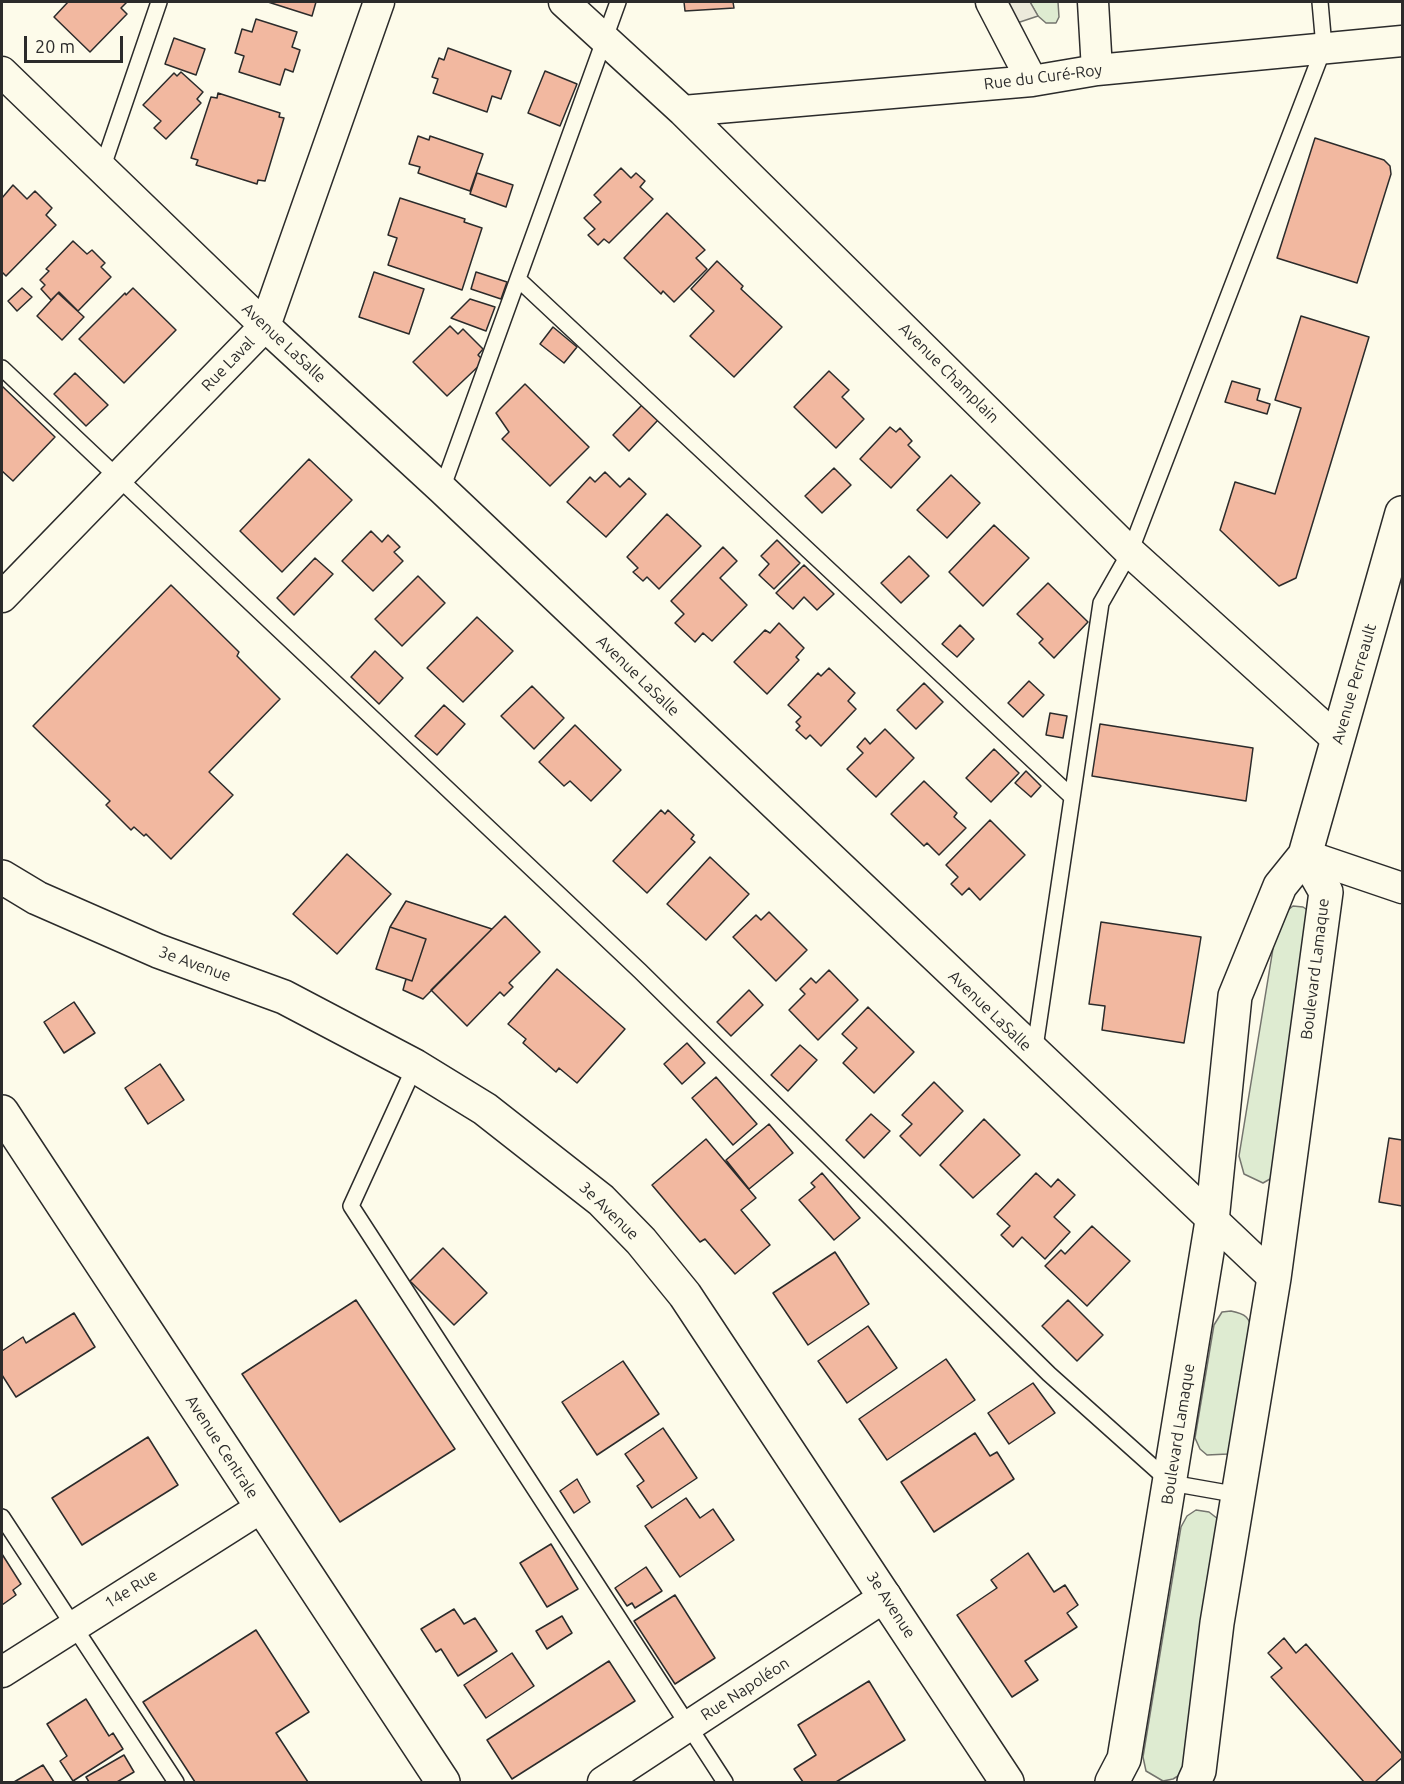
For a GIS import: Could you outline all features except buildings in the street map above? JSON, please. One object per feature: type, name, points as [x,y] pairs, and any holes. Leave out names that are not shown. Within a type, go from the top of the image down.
[{"type":"street","name":"Rue Laval","points":[[2,597],[265,326],[379,2]]},
{"type":"street","name":"Avenue Champlain","points":[[564,2],[683,111],[1130,552],[1338,740]]},
{"type":"street","points":[[991,2],[1032,81]]},
{"type":"street","points":[[1093,2],[1097,70]]},
{"type":"street","name":"Rue du Curé-Roy","points":[[683,111],[1032,81],[1097,70],[1402,41]]},
{"type":"street","name":"Avenue LaSalle","points":[[2,72],[265,326],[442,489],[1034,1053],[1274,1278]]},
{"type":"street","name":"Avenue Perreault","points":[[1305,855],[1402,513]]},
{"type":"street","points":[[1305,855],[1402,888]]},
{"type":"street","name":"Boulevard Lamaque","points":[[1120,1780],[1171,1483],[1212,1221],[1235,996],[1280,886],[1305,855],[1326,892],[1274,1278],[1217,1623],[1199,1771],[1194,1782]]},
{"type":"street","name":"3e Avenue","points":[[2,877],[37,898],[158,951],[284,997],[415,1066],[485,1109],[536,1146],[600,1200],[641,1241],[685,1295],[1007,1782]]},
{"type":"street","name":"Avenue Centrale","points":[[2,1112],[443,1782]]},
{"type":"street","name":"14e Rue","points":[[2,1672],[262,1507]]},
{"type":"street","name":"Rue Napoléon","points":[[603,1782],[886,1596]]},
{"type":"lane","points":[[102,169],[159,2]]},
{"type":"lane","points":[[442,489],[618,2]]},
{"type":"lane","points":[[1034,1053],[1101,603],[1130,552],[1324,47],[1320,2]]},
{"type":"lane","points":[[518,279],[1072,797]]},
{"type":"lane","points":[[2,368],[632,963],[1049,1374],[1171,1483],[1239,1495]]},
{"type":"lane","points":[[415,1066],[351,1206],[725,1782]]},
{"type":"lane","points":[[2,1517],[176,1782]]},
{"type":"green space","points":[[1030,2],[1058,2],[1059,17],[1056,23],[1046,23],[1038,16]]},
{"type":"green space","points":[[1293,906],[1303,907],[1309,911],[1277,1169],[1270,1179],[1263,1183],[1244,1174],[1239,1156],[1278,918]]},
{"type":"green space","points":[[1231,1311],[1246,1317],[1253,1332],[1234,1444],[1228,1454],[1207,1455],[1200,1449],[1195,1438],[1214,1325],[1222,1312]]},
{"type":"green space","points":[[1196,1510],[1209,1512],[1218,1519],[1183,1773],[1173,1779],[1163,1781],[1146,1771],[1143,1757],[1181,1527],[1187,1516]]},
{"type":"shaded area","points":[[975,2],[1030,2],[1038,16],[990,32]]}]
